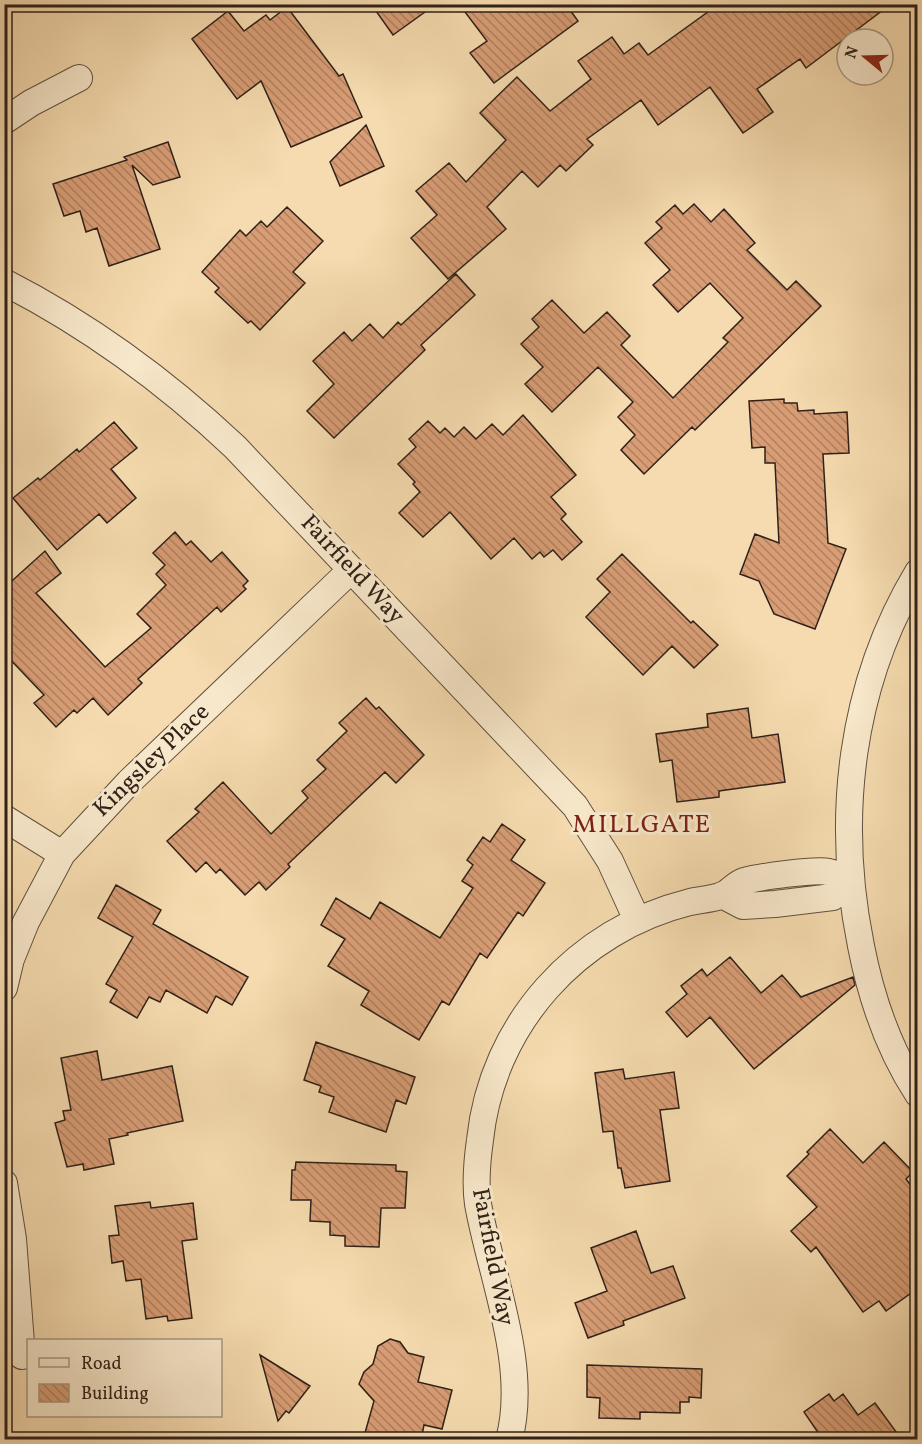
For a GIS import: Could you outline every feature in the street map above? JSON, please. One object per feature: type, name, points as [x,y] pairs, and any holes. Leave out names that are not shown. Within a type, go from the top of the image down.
[{"type":"street","points":[[4,121],[31,102],[79,78]]},
{"type":"street","name":"Fairfield Way","points":[[4,282],[74,320],[173,391],[235,447],[575,806],[610,861],[637,920]]},
{"type":"street","name":"Kingsley Place","points":[[4,988],[11,959],[26,921],[62,854],[129,782],[351,570]]},
{"type":"street","points":[[918,572],[886,638],[858,726],[848,807],[849,882],[868,979],[884,1028],[918,1094]]},
{"type":"street","points":[[4,818],[62,854]]},
{"type":"street","name":"Fairfield Way","points":[[509,1440],[515,1388],[510,1350],[478,1202],[477,1166],[483,1113],[497,1064],[519,1024],[549,984],[581,954],[637,920],[682,904],[723,895],[743,906],[833,897],[849,882]]},
{"type":"street","points":[[4,1183],[13,1239],[22,1356]]},
{"type":"building","points":[[371,4],[436,4],[393,35]]},
{"type":"building","points":[[459,4],[566,4],[578,21],[494,83],[470,53],[487,41]]},
{"type":"building","points":[[719,4],[891,4],[860,27],[835,27],[835,46],[806,68],[800,59],[757,89],[773,112],[743,133],[710,87],[658,125],[641,100],[587,139],[593,145],[566,171],[560,165],[538,187],[522,171],[487,207],[506,229],[448,279],[411,238],[437,215],[416,191],[449,163],[466,182],[506,140],[480,113],[517,77],[550,111],[591,79],[578,61],[612,37],[624,54],[639,43],[648,55]]},
{"type":"building","points":[[287,7],[339,76],[343,74],[362,117],[291,147],[261,81],[237,99],[192,39],[228,11],[244,31],[266,15],[270,20]]},
{"type":"building","points":[[366,125],[384,166],[340,186],[330,162]]},
{"type":"building","points":[[168,142],[180,177],[153,185],[132,165],[160,249],[109,266],[97,228],[86,232],[80,211],[64,216],[53,184],[127,160],[124,157]]},
{"type":"building","points":[[694,204],[711,222],[724,209],[755,243],[747,250],[787,290],[796,281],[821,306],[695,430],[692,427],[644,474],[621,450],[635,435],[618,417],[633,402],[598,367],[552,412],[525,384],[543,367],[521,344],[539,327],[532,319],[552,300],[584,333],[607,312],[630,336],[621,345],[673,398],[728,342],[723,338],[743,318],[710,283],[678,312],[653,285],[670,270],[645,243],[662,228],[656,222],[675,205],[683,214]]},
{"type":"building","points":[[287,207],[323,241],[293,272],[305,283],[260,330],[251,321],[248,323],[215,292],[219,288],[202,272],[240,230],[246,236],[261,221],[267,227]]},
{"type":"building","points":[[456,274],[475,295],[421,345],[425,350],[334,438],[307,411],[334,384],[313,361],[344,332],[352,341],[370,324],[383,338],[398,322],[401,325]]},
{"type":"building","points":[[784,399],[784,403],[797,403],[798,411],[814,410],[814,414],[847,412],[849,453],[823,454],[828,543],[846,549],[815,629],[774,614],[759,581],[740,574],[755,534],[779,543],[775,463],[765,463],[765,447],[752,448],[749,401]]},
{"type":"building","points":[[523,415],[576,475],[551,497],[566,514],[561,519],[582,542],[562,560],[553,550],[544,557],[540,552],[532,559],[514,538],[491,559],[450,512],[423,537],[399,513],[420,492],[413,484],[415,482],[398,464],[416,447],[409,439],[428,421],[440,433],[445,428],[454,437],[464,427],[476,439],[492,424],[503,435]]},
{"type":"building","points":[[114,422],[137,448],[111,469],[136,498],[107,523],[99,514],[57,550],[13,498],[38,478],[40,480],[77,449],[79,452]]},
{"type":"building","points":[[175,532],[186,545],[191,541],[211,562],[222,552],[248,581],[243,586],[246,589],[221,612],[217,607],[138,679],[142,683],[108,715],[93,698],[77,713],[74,710],[56,727],[34,703],[44,695],[4,653],[4,588],[45,551],[61,573],[36,593],[105,667],[151,628],[137,614],[166,585],[156,574],[165,565],[153,553]]},
{"type":"building","points":[[622,554],[691,623],[693,621],[718,645],[694,668],[672,646],[643,675],[586,617],[610,592],[597,579]]},
{"type":"building","points":[[366,698],[376,709],[379,707],[424,755],[396,783],[385,772],[288,864],[290,867],[266,890],[259,882],[245,895],[220,869],[216,873],[206,862],[196,872],[167,841],[199,812],[195,809],[223,782],[271,834],[308,798],[302,791],[326,769],[317,760],[347,731],[339,723]]},
{"type":"building","points":[[748,708],[752,738],[778,734],[785,782],[719,791],[719,797],[677,802],[672,760],[660,762],[656,734],[708,727],[707,714]]},
{"type":"building","points":[[502,824],[525,840],[511,860],[545,883],[523,916],[518,912],[487,958],[480,953],[449,1005],[442,1001],[419,1040],[361,1005],[369,991],[328,966],[345,939],[321,925],[336,898],[370,919],[380,902],[440,938],[473,888],[462,881],[473,865],[467,860],[483,837],[490,842]]},
{"type":"building","points":[[116,885],[161,910],[153,924],[248,977],[232,1005],[216,996],[207,1013],[166,990],[160,1002],[149,997],[137,1018],[110,1002],[117,990],[106,984],[133,937],[98,918]]},
{"type":"building","points":[[730,957],[761,993],[782,975],[801,997],[853,977],[855,985],[754,1069],[710,1017],[687,1037],[666,1012],[687,994],[681,986],[702,969],[707,976]]},
{"type":"building","points":[[316,1042],[415,1077],[406,1104],[396,1100],[386,1132],[329,1112],[334,1097],[319,1092],[321,1086],[304,1080]]},
{"type":"building","points":[[97,1051],[102,1080],[172,1066],[183,1121],[109,1139],[114,1164],[84,1170],[83,1164],[67,1167],[55,1123],[65,1120],[63,1111],[71,1110],[61,1058]]},
{"type":"building","points":[[623,1069],[625,1079],[674,1072],[679,1108],[660,1110],[670,1181],[625,1188],[621,1168],[618,1168],[613,1131],[603,1132],[595,1073]]},
{"type":"building","points":[[830,1129],[863,1163],[884,1142],[913,1172],[906,1179],[918,1195],[918,1288],[886,1311],[879,1301],[863,1312],[816,1247],[811,1252],[791,1231],[817,1207],[787,1176]]},
{"type":"building","points":[[296,1162],[396,1165],[396,1171],[407,1172],[405,1208],[381,1208],[379,1247],[345,1246],[345,1236],[330,1235],[330,1222],[310,1221],[311,1200],[291,1200],[292,1170],[295,1170]]},
{"type":"building","points":[[150,1202],[151,1208],[193,1203],[197,1239],[182,1241],[192,1318],[168,1321],[167,1316],[146,1319],[141,1279],[126,1281],[123,1261],[112,1263],[109,1236],[119,1235],[115,1206]]},
{"type":"building","points":[[636,1231],[651,1273],[673,1266],[685,1298],[623,1321],[624,1325],[588,1338],[575,1303],[607,1291],[591,1248]]},
{"type":"building","points":[[390,1339],[400,1342],[408,1353],[424,1357],[418,1382],[452,1390],[442,1429],[424,1425],[421,1440],[363,1440],[374,1401],[359,1384],[364,1372],[373,1364],[378,1346]]},
{"type":"building","points":[[260,1355],[310,1386],[289,1413],[286,1411],[278,1421]]},
{"type":"building","points":[[587,1365],[702,1369],[701,1398],[689,1397],[689,1402],[680,1402],[680,1413],[640,1412],[640,1419],[599,1418],[600,1398],[587,1397]]},
{"type":"building","points":[[829,1394],[834,1401],[843,1394],[858,1415],[875,1403],[902,1440],[819,1440],[817,1431],[804,1412]]},
{"type":"district","name":"MILLGATE","points":[[642,825]]}]
